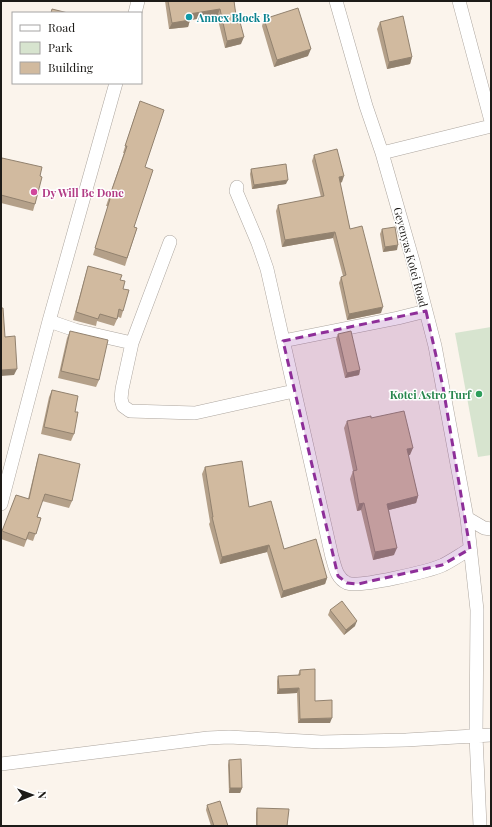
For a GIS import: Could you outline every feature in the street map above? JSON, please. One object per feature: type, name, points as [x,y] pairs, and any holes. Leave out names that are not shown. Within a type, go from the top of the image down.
[{"type":"street","points":[[135,12],[138,1]]},
{"type":"street","name":"Geyenyas Kotei Road","points":[[336,1],[413,261],[435,346],[467,518],[477,610],[476,736],[480,826]]},
{"type":"street","points":[[459,1],[491,121]]},
{"type":"street","points":[[2,498],[49,321],[116,84]]},
{"type":"street","points":[[382,153],[491,126]]},
{"type":"street","points":[[237,187],[236,191],[258,243],[267,269],[332,557],[338,576],[347,583],[358,584],[401,577],[442,565],[470,549]]},
{"type":"street","points":[[170,242],[132,343],[121,399],[123,406],[130,411],[195,413],[294,391]]},
{"type":"street","points":[[283,341],[426,311]]},
{"type":"street","points":[[49,321],[75,330],[132,343]]},
{"type":"street","points":[[467,518],[484,528],[491,529]]},
{"type":"street","points":[[1,764],[208,738],[229,737],[321,742],[476,736],[491,734]]},
{"type":"highlighted area","points":[[426,311],[443,387],[470,549],[442,565],[358,584],[347,583],[338,576],[283,341]]},
{"type":"green space","name":"Kotei Astro Turf","points":[[491,327],[491,455],[478,457],[455,333]]},
{"type":"building","name":"Annex Block B","points":[[168,1],[234,1],[237,23],[240,22],[244,37],[227,41],[220,9],[189,14],[190,20],[172,23]]},
{"type":"building","points":[[298,8],[311,49],[277,60],[264,19]]},
{"type":"building","points":[[52,9],[64,12],[51,12]]},
{"type":"building","points":[[403,16],[412,57],[389,62],[380,22]]},
{"type":"building","points":[[140,101],[164,110],[145,167],[153,170],[134,227],[137,228],[127,258],[95,248],[110,199],[109,198],[127,146],[125,146]]},
{"type":"building","points":[[337,149],[344,176],[339,177],[350,229],[362,226],[383,307],[349,314],[341,277],[346,275],[335,232],[285,240],[278,205],[324,196],[314,155]]},
{"type":"building","points":[[2,158],[42,167],[40,176],[42,177],[35,204],[1,195]]},
{"type":"building","points":[[286,164],[288,180],[254,185],[251,169]]},
{"type":"building","points":[[395,227],[398,245],[385,247],[382,229]]},
{"type":"building","points":[[88,266],[122,275],[120,280],[125,281],[123,289],[129,290],[123,311],[119,309],[117,319],[100,314],[98,319],[76,312]]},
{"type":"building","points":[[1,308],[3,308],[5,337],[15,336],[17,369],[1,370]]},
{"type":"building","points":[[70,331],[108,340],[99,380],[61,371]]},
{"type":"building","points":[[351,331],[360,370],[347,373],[338,334]]},
{"type":"building","points":[[52,390],[78,396],[75,412],[78,412],[74,434],[44,427]]},
{"type":"building","points":[[404,411],[413,448],[407,449],[418,496],[387,504],[397,548],[375,552],[364,503],[359,504],[353,471],[357,470],[347,421]]},
{"type":"building","points":[[39,454],[80,464],[72,501],[45,494],[37,517],[41,518],[36,534],[29,532],[26,540],[2,531],[16,495],[29,499]]},
{"type":"building","points":[[242,461],[249,507],[271,501],[284,549],[316,539],[327,578],[283,591],[269,545],[222,557],[212,517],[205,467]]},
{"type":"building","points":[[342,601],[357,621],[346,630],[330,610]]},
{"type":"building","points":[[315,669],[315,701],[332,700],[332,718],[300,719],[299,688],[279,689],[278,676],[300,675],[300,670]]},
{"type":"building","points":[[241,759],[242,788],[230,788],[229,760]]},
{"type":"building","points":[[220,801],[228,826],[214,826],[207,805]]},
{"type":"building","points":[[257,808],[289,809],[287,826],[257,826]]},
{"type":"place","name":"Annex Block B","points":[[189,17]]},
{"type":"place","name":"Dy Will Be Done","points":[[34,192]]},
{"type":"place","name":"Kotei Astro Turf","points":[[479,394]]}]
